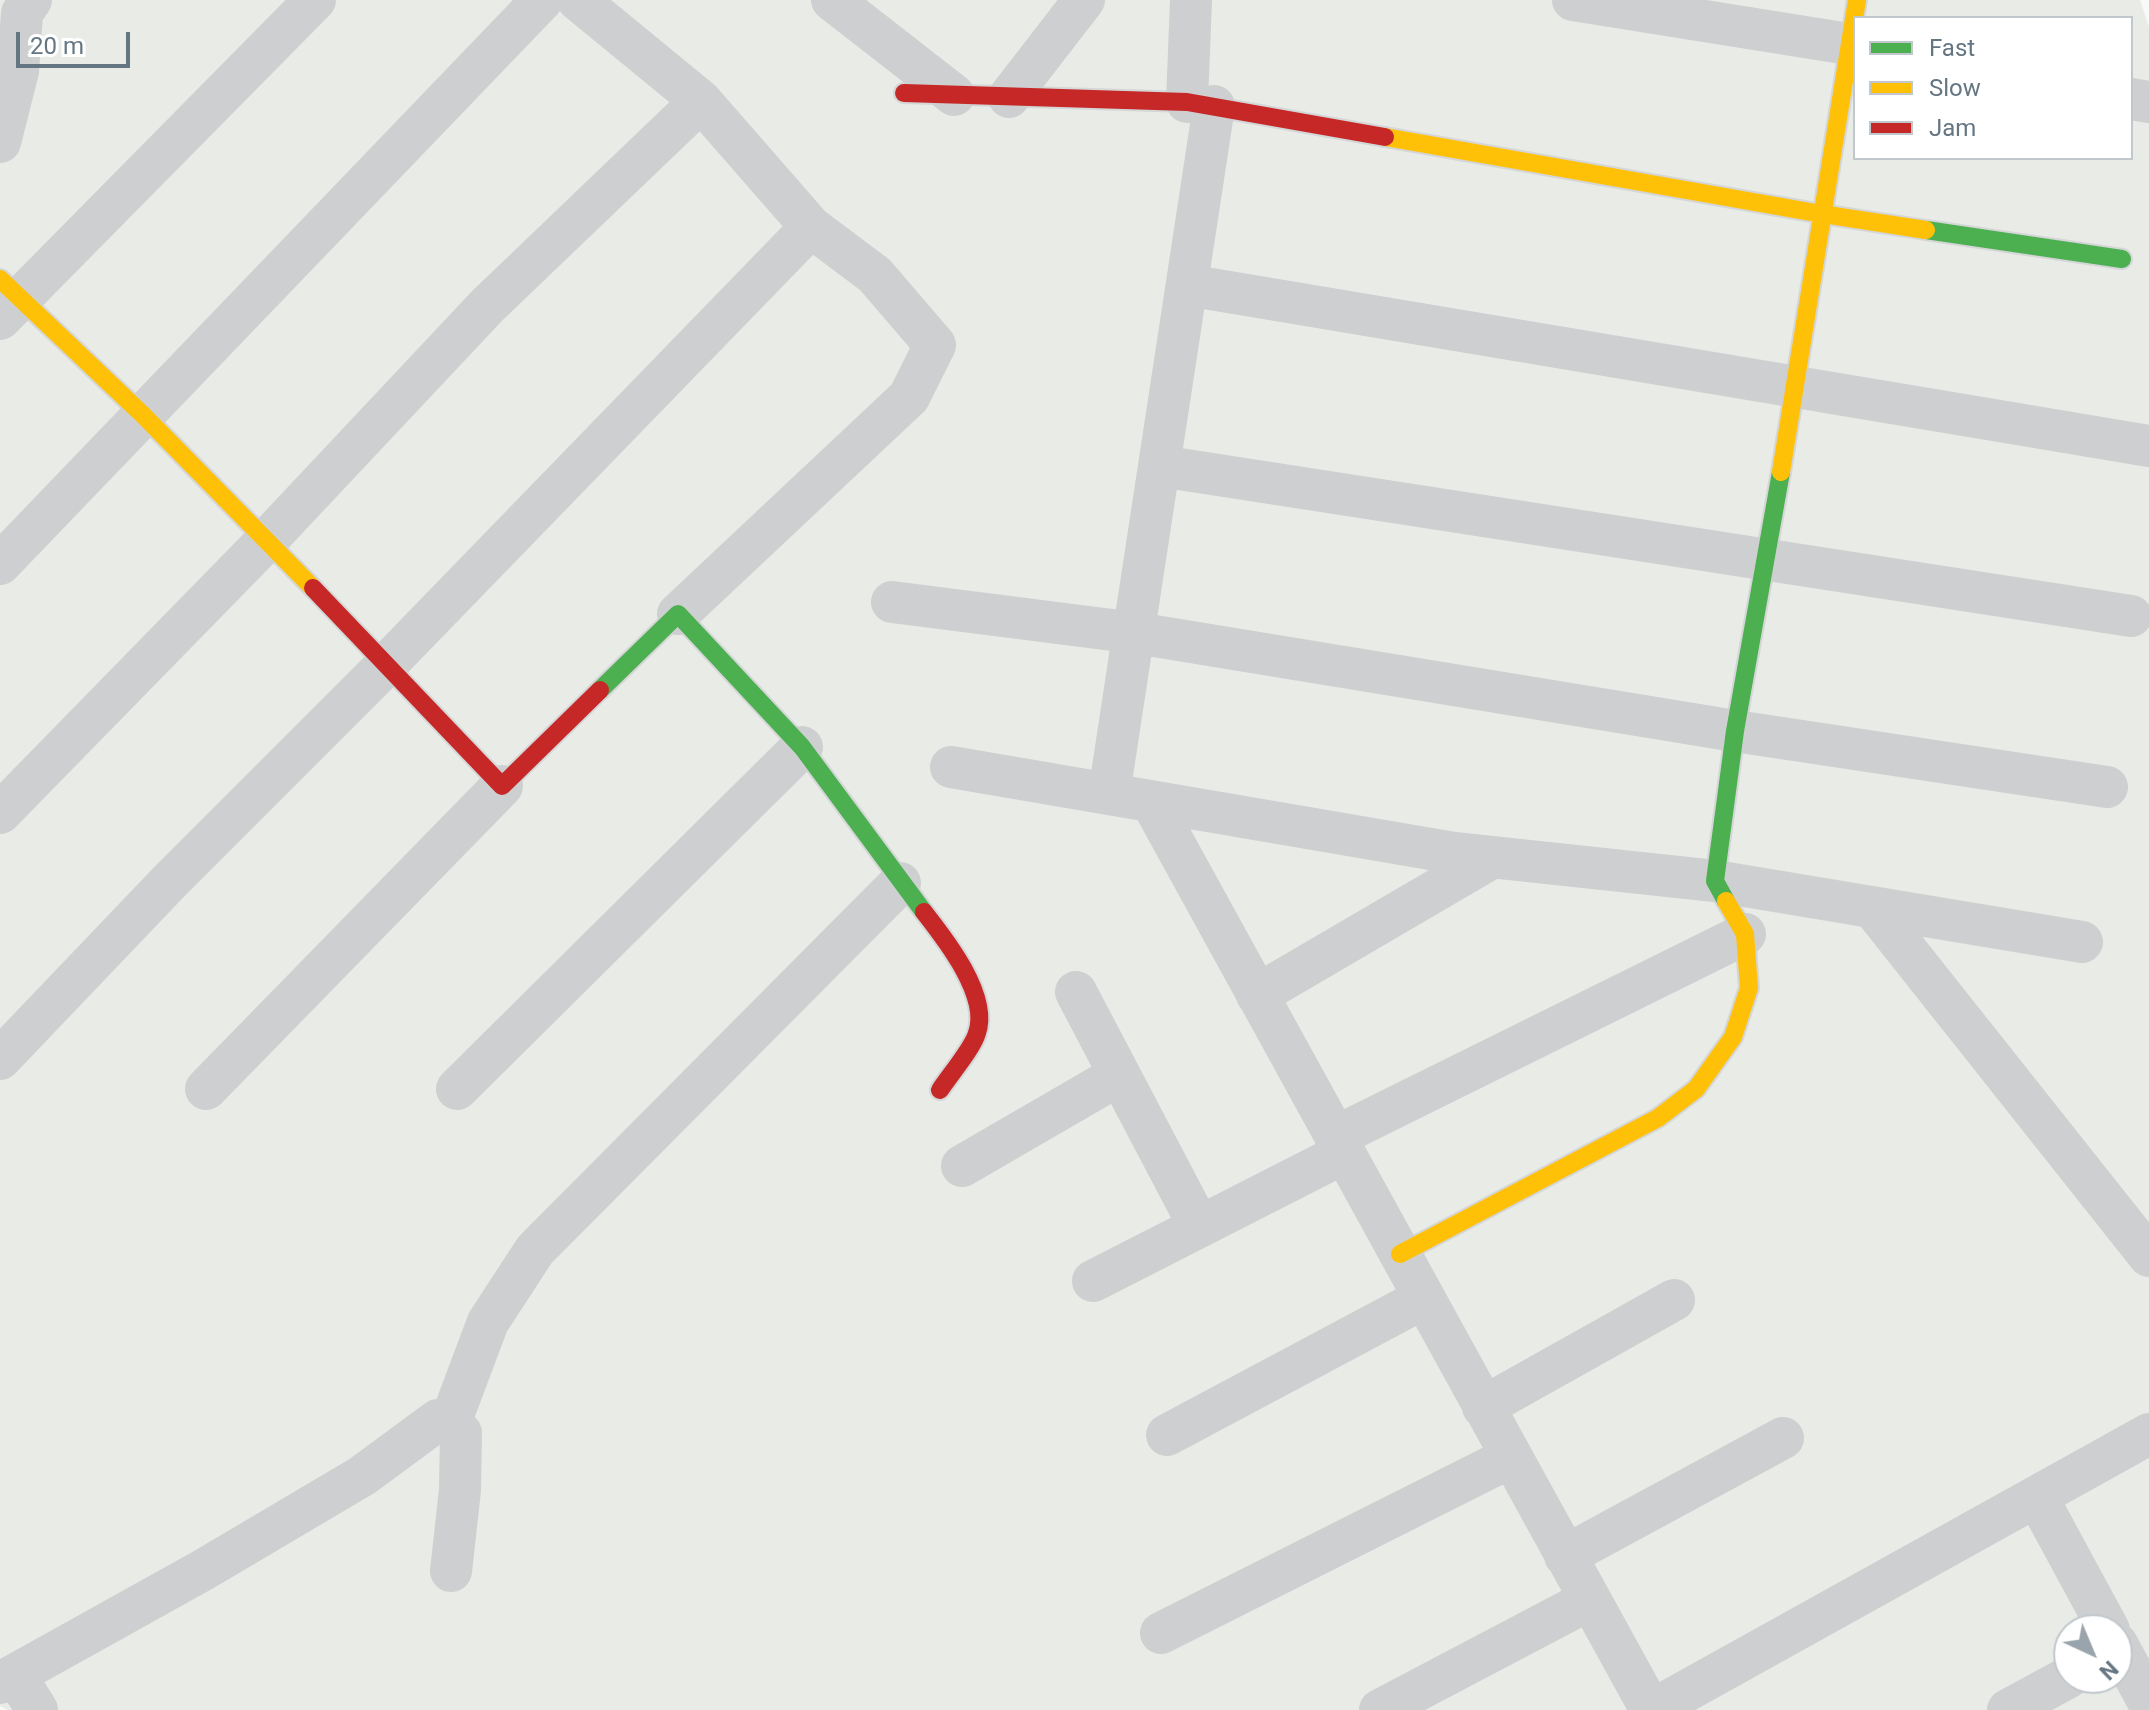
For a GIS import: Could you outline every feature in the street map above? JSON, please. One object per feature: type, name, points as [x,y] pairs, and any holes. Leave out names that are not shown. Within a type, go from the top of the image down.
[{"type":"street","points":[[315,0],[7,299],[143,415],[502,786]]},
{"type":"street","points":[[0,564],[542,0]]},
{"type":"street","points":[[206,1089],[502,786],[678,614],[909,397],[935,345],[875,275],[811,227],[701,101],[578,0]]},
{"type":"street","points":[[832,0],[954,95]]},
{"type":"street","points":[[1009,97],[1084,0]]},
{"type":"street","points":[[1109,794],[1187,285],[1201,104],[1191,0]]},
{"type":"street","points":[[1400,1254],[1658,1118],[1696,1089],[1733,1037],[1749,988],[1745,934],[1715,881],[1735,731],[1767,558],[1852,44],[1573,0]]},
{"type":"street","points":[[0,142],[18,71],[18,4]]},
{"type":"street","points":[[904,93],[1201,104],[1822,214],[2122,259]]},
{"type":"street","points":[[0,813],[267,540],[487,306],[701,101]]},
{"type":"street","points":[[0,1059],[169,882],[385,666],[811,227]]},
{"type":"street","points":[[1187,285],[2149,446]]},
{"type":"street","points":[[1160,466],[2131,616]]},
{"type":"street","points":[[892,602],[1136,633],[1735,731],[2107,787]]},
{"type":"street","points":[[678,614],[802,747],[900,883],[943,936],[977,992],[978,1032],[940,1090]]},
{"type":"street","points":[[457,1089],[802,747]]},
{"type":"street","points":[[951,767],[1454,853],[1715,881],[2082,942]]},
{"type":"street","points":[[1151,801],[1652,1710],[2149,1434]]},
{"type":"street","points":[[1257,995],[1493,857]]},
{"type":"street","points":[[450,1423],[488,1322],[535,1250],[900,883]]},
{"type":"street","points":[[1872,907],[2149,1256]]},
{"type":"street","points":[[1093,1281],[1199,1226],[1340,1145],[1745,934]]},
{"type":"street","points":[[1076,992],[1199,1226]]},
{"type":"street","points":[[962,1166],[1119,1075]]},
{"type":"street","points":[[1167,1435],[1424,1298]]},
{"type":"street","points":[[1483,1407],[1674,1300]]},
{"type":"street","points":[[17,1690],[203,1570],[362,1476],[438,1420],[450,1423],[461,1433],[462,1455],[451,1571]]},
{"type":"street","points":[[1565,1556],[1783,1438]]},
{"type":"street","points":[[1161,1633],[1511,1457]]},
{"type":"street","points":[[2037,1497],[2100,1614]]},
{"type":"street","points":[[1380,1710],[1589,1600]]},
{"type":"street","points":[[2133,1674],[2149,1703]]},
{"type":"street","points":[[2008,1710],[2053,1686]]},
{"type":"shaded area","points":[[0,0],[2140,0],[2149,27],[2149,1710],[8,1710],[0,1706]]},
{"type":"traffic: fast","points":[[1926,230],[2122,259]]},
{"type":"traffic: fast","points":[[1726,901],[1715,881],[1735,731],[1781,472]]},
{"type":"traffic: fast","points":[[600,690],[678,614],[802,747],[924,912]]},
{"type":"traffic: slow","points":[[1854,16],[1857,0]]},
{"type":"traffic: slow","points":[[1781,472],[1853,25]]},
{"type":"traffic: slow","points":[[1385,137],[1926,230]]},
{"type":"traffic: slow","points":[[0,279],[143,415],[313,588]]},
{"type":"traffic: slow","points":[[1400,1254],[1658,1118],[1696,1089],[1733,1037],[1749,988],[1745,934],[1726,901]]},
{"type":"traffic: jam","points":[[904,93],[1187,102],[1385,137]]},
{"type":"traffic: jam","points":[[313,588],[502,786],[600,690]]},
{"type":"traffic: jam","points":[[924,912],[964,969],[977,1002],[979,1018],[971,1046],[940,1090]]}]
